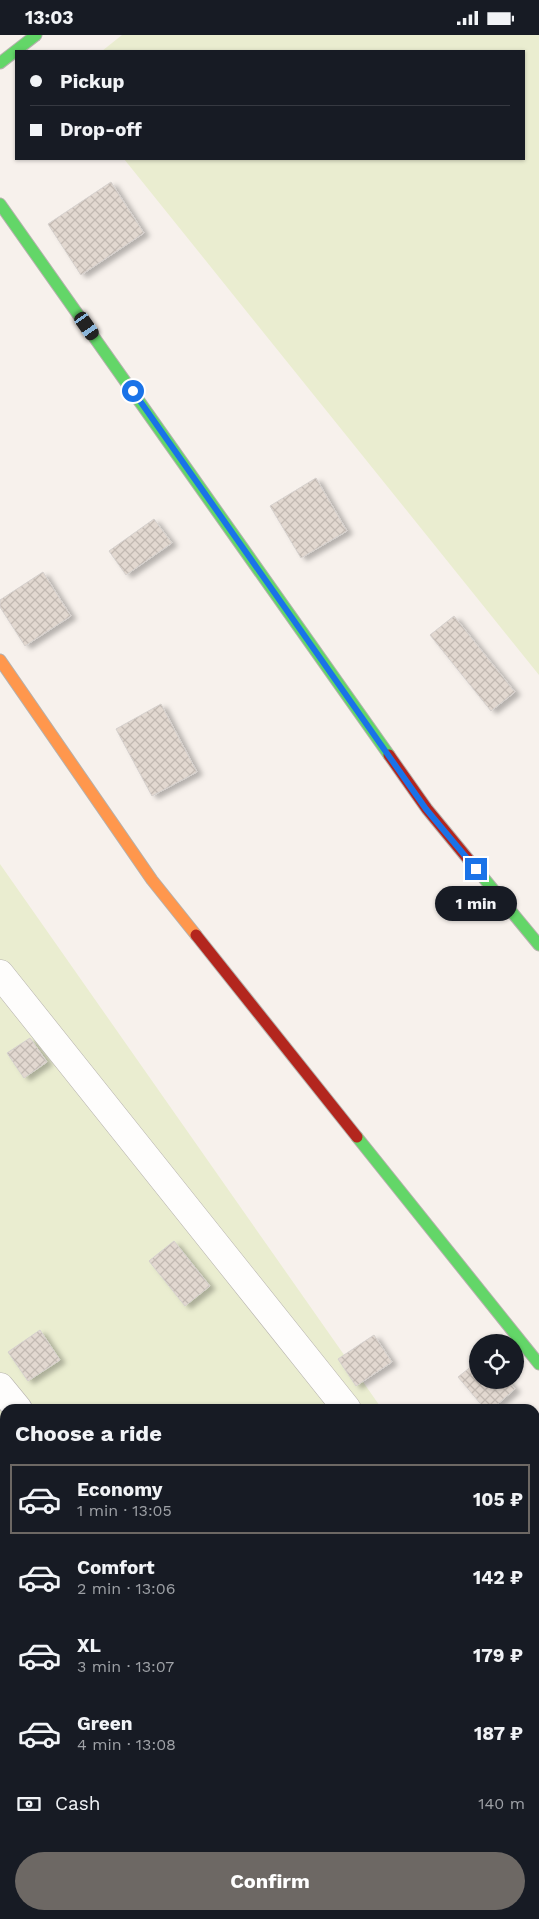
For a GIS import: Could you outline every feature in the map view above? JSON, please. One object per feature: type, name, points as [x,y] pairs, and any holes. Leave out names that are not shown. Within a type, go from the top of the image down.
[{"type":"street","points":[[17,50],[36,35]]},
{"type":"street","points":[[0,63],[15,51]]},
{"type":"street","points":[[0,204],[426,809],[539,945]]},
{"type":"street","points":[[0,660],[152,880],[539,1364]]},
{"type":"street","points":[[0,974],[343,1404]]},
{"type":"street","points":[[0,1387],[14,1404]]},
{"type":"green space","points":[[122,35],[539,35],[539,675],[125,160],[525,160],[525,50],[103,50]]},
{"type":"green space","points":[[0,864],[378,1404],[0,1404]]},
{"type":"building","points":[[111,182],[144,233],[81,275],[48,224]]},
{"type":"building","points":[[316,478],[347,531],[301,558],[270,506]]},
{"type":"building","points":[[154,519],[172,543],[126,575],[109,551]]},
{"type":"building","points":[[43,572],[71,616],[25,646],[0,607],[0,600]]},
{"type":"building","points":[[454,616],[515,692],[491,711],[430,635]]},
{"type":"building","points":[[161,704],[197,772],[152,796],[116,729]]},
{"type":"building","points":[[30,1038],[47,1062],[24,1078],[7,1053]]},
{"type":"building","points":[[174,1241],[210,1286],[185,1306],[149,1261]]},
{"type":"building","points":[[40,1330],[60,1360],[28,1381],[8,1352]]},
{"type":"building","points":[[374,1335],[392,1362],[356,1386],[338,1359]]},
{"type":"building","points":[[469,1368],[469,1389],[515,1389],[498,1404],[481,1404],[458,1377]]},
{"type":"traffic: fast","points":[[17,50],[36,35]]},
{"type":"traffic: fast","points":[[0,63],[15,51]]},
{"type":"traffic: fast","points":[[0,204],[389,755]]},
{"type":"traffic: fast","points":[[473,865],[539,945]]},
{"type":"traffic: fast","points":[[357,1137],[539,1364]]},
{"type":"traffic: slow","points":[[0,660],[152,880],[196,935]]},
{"type":"traffic: jam","points":[[389,755],[427,809],[473,865]]},
{"type":"traffic: jam","points":[[196,935],[357,1137]]},
{"type":"route","points":[[133,391],[426,809],[476,869]]}]
